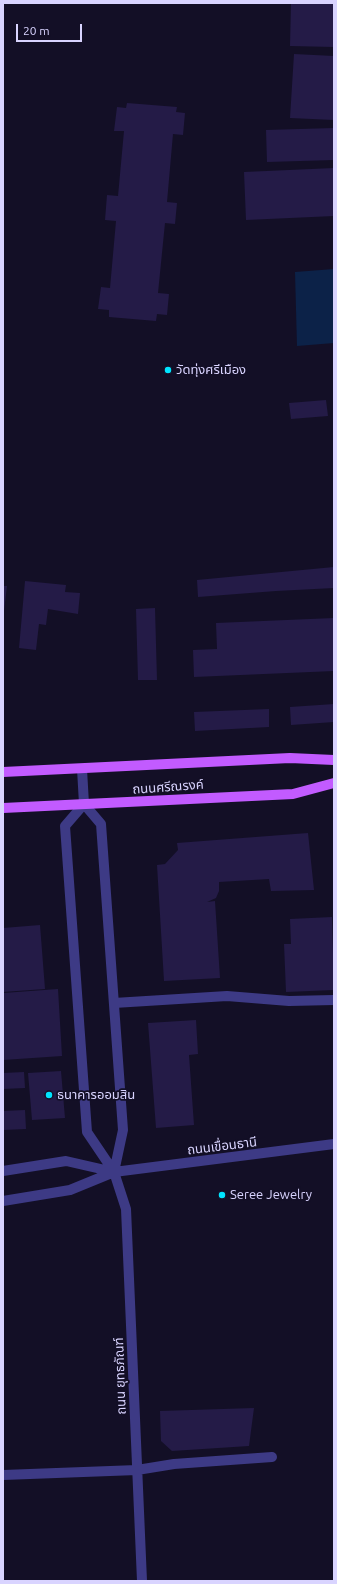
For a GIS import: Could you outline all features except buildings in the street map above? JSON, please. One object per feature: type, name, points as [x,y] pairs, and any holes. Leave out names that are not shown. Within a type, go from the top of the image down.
[{"type":"main road","name":"ถนนศรีณรงค์","points":[[3,772],[290,758],[334,760]]},
{"type":"main road","name":"ถนนศรีณรงค์","points":[[3,808],[293,794],[334,783]]},
{"type":"street","points":[[82,769],[84,804],[101,824],[123,1130],[114,1172]]},
{"type":"street","points":[[84,804],[65,826],[87,1132],[114,1172]]},
{"type":"street","points":[[114,1003],[227,996],[289,1001],[334,1000]]},
{"type":"street","name":"ถนนเขื่อนธานี","points":[[3,1201],[70,1190],[114,1172],[334,1144]]},
{"type":"street","name":"ถนนเขื่อนธานี","points":[[3,1171],[66,1162],[114,1172]]},
{"type":"street","name":"ถนน ยุทธภัณฑ์","points":[[114,1172],[126,1209],[142,1581]]},
{"type":"street","points":[[3,1475],[137,1470],[174,1464],[272,1457]]},
{"type":"water","points":[[334,269],[334,343],[297,346],[295,272]]},
{"type":"place","name":"วัดทุ่งศรีเมือง","points":[[168,370]]},
{"type":"place","name":"ธนาคารออมสิน","points":[[49,1095]]},
{"type":"place","name":"Seree Jewelry","points":[[222,1195]]}]
